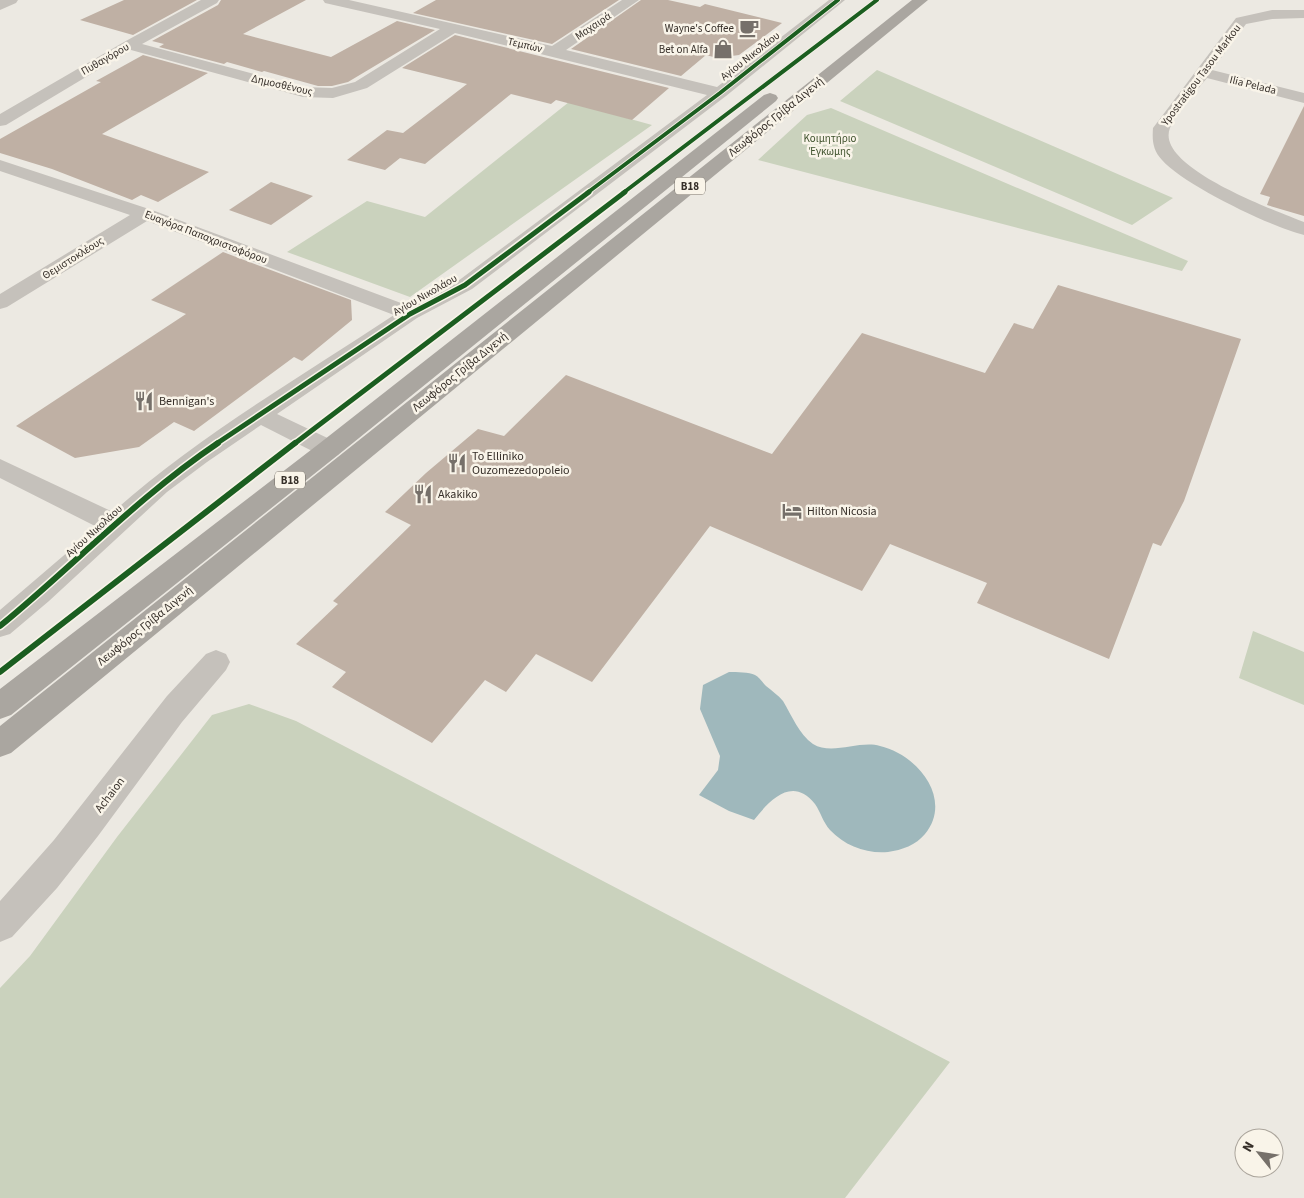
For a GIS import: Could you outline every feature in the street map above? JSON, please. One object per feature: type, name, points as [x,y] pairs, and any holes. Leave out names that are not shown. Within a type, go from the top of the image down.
[{"type":"main road","name":"Λεωφόρος Γρίβα Διγενή","points":[[0,706],[895,0]]},
{"type":"main road","name":"Λεωφόρος Γρίβα Διγενή","points":[[0,744],[921,0]]},
{"type":"street","points":[[0,6],[11,0]]},
{"type":"street","name":"Πυθαγόρου","points":[[0,121],[129,45],[212,0]]},
{"type":"street","name":"Τεμπών","points":[[330,0],[720,93]]},
{"type":"street","name":"Μαχαιρά","points":[[554,52],[632,0]]},
{"type":"street","name":"Αγίου Νικολάου","points":[[0,626],[40,594],[158,486],[410,314],[464,285],[720,93],[838,0]]},
{"type":"street","name":"Ypostratigou Tasou Markou","points":[[1304,14],[1281,13],[1258,16],[1241,22],[1161,128],[1161,144],[1173,162],[1197,179],[1304,229]]},
{"type":"street","name":"Δημοσθένους","points":[[129,45],[303,92],[333,93],[361,85],[452,28]]},
{"type":"street","name":"Ilia Pelada","points":[[1202,72],[1304,98]]},
{"type":"street","name":"Ευαγόρα Παπαχριστοφόρου","points":[[0,165],[145,214],[410,314]]},
{"type":"street","name":"Θεμιστοκλέους","points":[[0,303],[145,214]]},
{"type":"street","points":[[260,415],[329,448]]},
{"type":"street","points":[[0,468],[116,525]]},
{"type":"street","name":"Achaion","points":[[0,925],[33,893],[70,849],[166,719],[216,662]]},
{"type":"green space","points":[[877,70],[1173,198],[1132,225],[840,101]]},
{"type":"green space","points":[[569,102],[652,125],[410,297],[287,252],[367,201],[425,217]]},
{"type":"green space","name":"Κοιμητήριο Έγκωμης","points":[[831,108],[1188,261],[1182,271],[758,160],[807,115]]},
{"type":"green space","points":[[1253,631],[1304,652],[1304,705],[1239,678]]},
{"type":"green space","points":[[249,704],[296,721],[950,1062],[845,1198],[0,1198],[0,988],[30,956],[117,837],[212,715]]},
{"type":"water","points":[[729,672],[750,673],[758,677],[783,701],[800,730],[813,744],[829,749],[863,745],[880,746],[906,758],[918,768],[933,792],[935,806],[933,820],[925,834],[913,844],[903,848],[888,852],[872,852],[849,845],[836,836],[828,827],[815,804],[798,792],[790,791],[774,799],[754,820],[729,811],[699,795],[718,770],[720,756],[700,709],[703,685]]},
{"type":"building","points":[[124,0],[197,0],[133,35],[80,20]]},
{"type":"building","points":[[221,0],[306,0],[243,34],[331,57],[397,21],[435,30],[348,82],[332,86],[318,86],[227,62],[224,64],[159,47],[164,44],[152,41],[218,5]]},
{"type":"building","points":[[436,0],[619,0],[552,44],[413,13]]},
{"type":"building","points":[[641,0],[668,0],[700,7],[705,4],[782,23],[739,55],[717,58],[706,55],[681,76],[571,49]]},
{"type":"building","points":[[455,35],[669,88],[632,120],[556,100],[551,104],[511,94],[425,164],[400,158],[385,170],[347,160],[387,130],[403,133],[467,84],[402,68]]},
{"type":"building","points":[[143,55],[208,73],[102,134],[209,172],[158,202],[141,195],[132,200],[52,169],[0,153],[0,139],[101,82],[96,81]]},
{"type":"building","points":[[1304,106],[1304,216],[1267,205],[1270,197],[1260,194]]},
{"type":"building","points":[[271,182],[313,196],[271,225],[229,210]]},
{"type":"building","points":[[223,252],[351,300],[352,320],[302,361],[294,357],[194,431],[174,422],[139,447],[75,458],[16,426],[186,314],[151,300]]},
{"type":"building","name":"Hilton Nicosia","points":[[1058,285],[1241,339],[1184,501],[1161,546],[1153,543],[1109,659],[977,603],[987,583],[890,544],[862,591],[710,526],[592,682],[536,654],[506,692],[485,680],[432,743],[332,687],[346,672],[296,644],[338,604],[333,601],[411,525],[385,512],[426,473],[478,429],[504,436],[566,375],[772,454],[862,333],[985,373],[1014,323],[1033,329]]},
{"type":"cycle path","points":[[0,626],[39,594],[158,486],[198,456],[410,314],[465,285],[720,93],[838,0]]},
{"type":"cycle path","points":[[0,672],[275,458],[877,0]]},
{"type":"place","name":"Wayne's Coffee","points":[[749,28]]},
{"type":"place","name":"Bet on Alfa","points":[[723,49]]},
{"type":"place","name":"Bennigan's","points":[[144,401]]},
{"type":"place","name":"To Elliniko Ouzomezedopoleio","points":[[457,463]]},
{"type":"place","name":"Akakiko","points":[[423,494]]},
{"type":"place","name":"Hilton Nicosia","points":[[792,511]]}]
